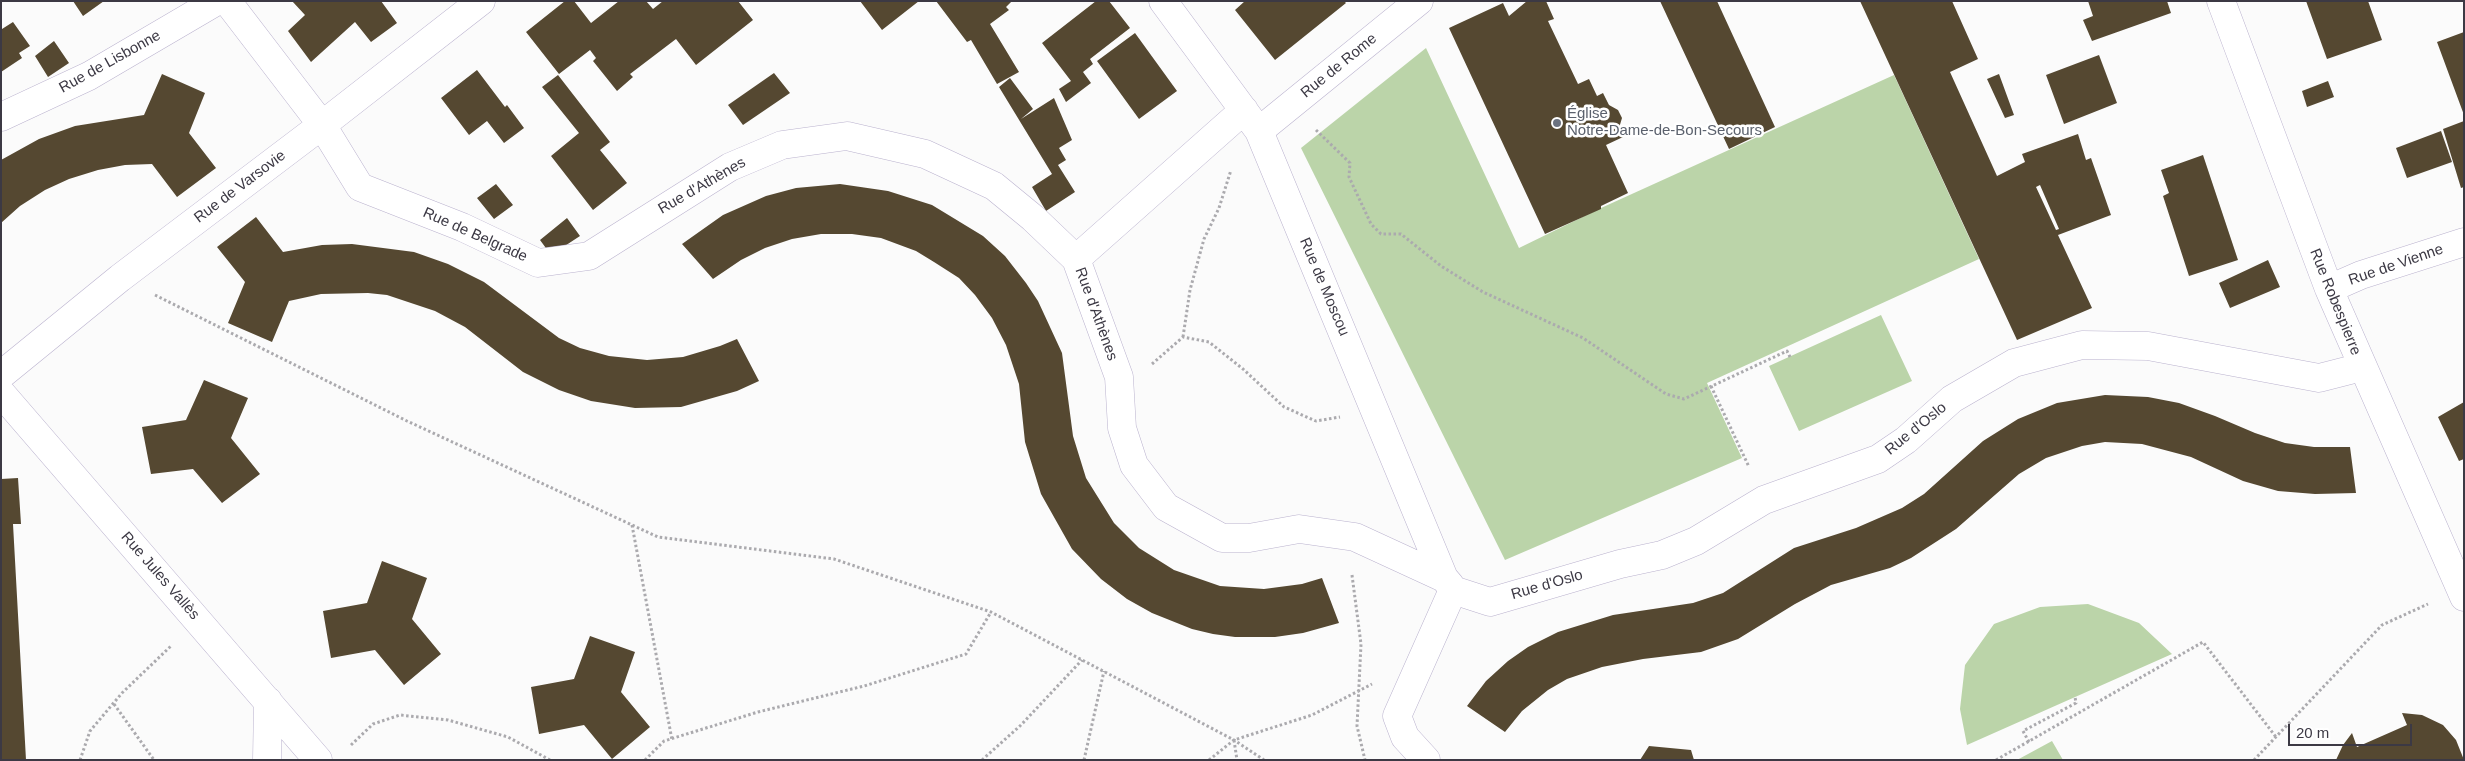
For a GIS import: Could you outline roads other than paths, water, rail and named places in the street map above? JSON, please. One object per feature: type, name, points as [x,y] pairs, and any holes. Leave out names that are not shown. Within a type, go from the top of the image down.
[{"type":"street","name":"Rue de Lisbonne","points":[[1,117],[89,76],[217,1]]},
{"type":"street","name":"Rue de Belgrade","points":[[227,1],[322,125],[360,187],[462,227],[538,262],[589,256],[653,214]]},
{"type":"street","name":"Rue de Varsovie","points":[[1,375],[120,278],[482,1]]},
{"type":"street","name":"Rue de Moscou","points":[[1163,1],[1251,121],[1449,584]]},
{"type":"street","name":"Rue de Rome","points":[[1076,259],[1251,121],[1291,105],[1419,1]]},
{"type":"street","name":"Rue Robespierre","points":[[2221,1],[2329,289],[2462,593]]},
{"type":"street","name":"Rue d'Athènes","points":[[653,214],[730,167],[782,145],[847,136],[924,154],[994,186],[1033,218],[1076,259],[1119,377],[1122,428],[1134,465],[1166,507],[1222,538],[1249,538],[1299,530],[1355,536],[1449,584]]},
{"type":"street","name":"Rue de Vienne","points":[[2329,289],[2361,276],[2464,242]]},
{"type":"street","name":"Rue d'Oslo","points":[[1449,584],[1490,602],[1620,564],[1662,555],[1696,541],[1764,500],[1878,459],[1906,440],[1952,399],[2014,363],[2082,345],[2148,346],[2319,378],[2362,367]]},
{"type":"street","name":"Rue Jules Vallès","points":[[1,392],[318,760]]},
{"type":"street","points":[[1426,760],[1405,738],[1397,716],[1416,673],[1449,584]]},
{"type":"street","points":[[267,760],[268,701]]},
{"type":"place","name":"Église Notre-Dame-de-Bon-Secours","points":[[1557,123]]}]
